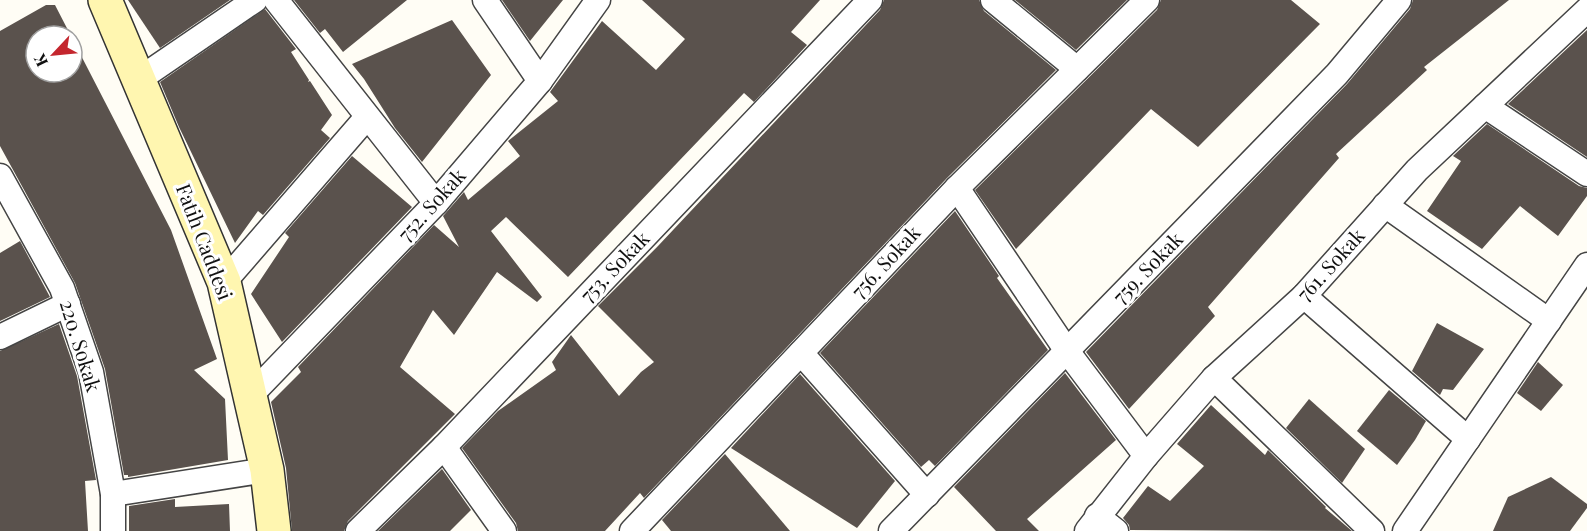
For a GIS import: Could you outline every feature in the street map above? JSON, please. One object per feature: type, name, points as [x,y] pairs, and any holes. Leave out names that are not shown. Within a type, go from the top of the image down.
[{"type":"main road","name":"Fatih Caddesi","points":[[105,0],[224,282],[267,471],[274,531]]},
{"type":"street","points":[[138,80],[255,0]]},
{"type":"street","points":[[276,0],[436,203]]},
{"type":"street","points":[[484,0],[540,81]]},
{"type":"street","name":"752. Sokak","points":[[250,396],[436,203],[540,81],[598,0]]},
{"type":"street","name":"753. Sokak","points":[[358,531],[444,447],[870,0]]},
{"type":"street","points":[[993,0],[1077,69]]},
{"type":"street","name":"756. Sokak","points":[[632,531],[957,188],[1147,0]]},
{"type":"street","name":"759. Sokak","points":[[891,531],[1337,74],[1399,0]]},
{"type":"street","name":"761. Sokak","points":[[1092,524],[1146,456],[1214,378],[1305,296],[1416,170],[1587,10]]},
{"type":"street","points":[[1485,106],[1587,174]]},
{"type":"street","points":[[224,282],[367,117]]},
{"type":"street","name":"220. Sokak","points":[[0,176],[62,288],[91,372],[113,494],[113,531]]},
{"type":"street","points":[[957,188],[1067,351],[1146,456]]},
{"type":"street","points":[[1385,205],[1549,321]]},
{"type":"street","points":[[1405,531],[1587,265]]},
{"type":"street","points":[[1305,296],[1468,440]]},
{"type":"street","points":[[0,337],[68,304]]},
{"type":"street","points":[[801,353],[927,495]]},
{"type":"street","points":[[1214,378],[1372,531]]},
{"type":"street","points":[[444,447],[504,531]]},
{"type":"street","points":[[113,494],[267,471]]},
{"type":"street","points":[[1092,524],[1116,531]]},
{"type":"building","points":[[128,0],[230,0],[160,48]]},
{"type":"building","points":[[294,0],[407,0],[343,52],[325,29],[320,33]]},
{"type":"building","points":[[502,0],[563,0],[530,41]]},
{"type":"building","points":[[642,0],[820,0],[791,32],[807,45],[754,102],[744,93],[568,277],[506,217],[491,231],[542,297],[537,302],[497,272],[454,335],[433,310],[400,367],[455,414],[348,521],[344,531],[292,531],[286,468],[271,402],[301,372],[298,367],[434,225],[459,247],[443,216],[464,192],[468,200],[520,156],[508,141],[558,101],[550,92],[602,21],[656,70],[685,39]]},
{"type":"building","points":[[884,0],[979,0],[984,11],[1056,70],[947,178],[644,498],[640,493],[605,531],[518,531],[516,523],[462,448],[498,411],[556,370],[552,362],[571,335],[619,396],[641,372],[654,362],[598,306],[658,246],[880,10]]},
{"type":"building","points":[[1015,0],[1127,0],[1076,50]]},
{"type":"building","points":[[1161,0],[1291,0],[1320,24],[1198,147],[1151,109],[1016,249],[975,190],[1157,10]]},
{"type":"building","points":[[1413,0],[1509,0],[1424,67],[1427,70],[1336,154],[1339,158],[1208,307],[1215,316],[1129,409],[1086,352],[1347,84],[1410,9]]},
{"type":"building","points":[[46,5],[55,5],[65,24],[24,24],[24,84],[84,84],[84,61],[171,230],[217,359],[194,370],[225,399],[228,460],[128,477],[124,475],[105,369],[75,283],[0,146],[0,31]]},
{"type":"building","points":[[265,9],[296,49],[291,52],[309,80],[308,82],[310,81],[332,115],[321,130],[330,138],[263,215],[258,211],[235,243],[160,82]]},
{"type":"building","points":[[452,20],[491,75],[422,162],[395,128],[352,64]]},
{"type":"building","points":[[1587,30],[1587,157],[1508,104]]},
{"type":"building","points":[[1487,124],[1579,186],[1587,188],[1587,196],[1558,236],[1520,206],[1482,249],[1427,211],[1461,161],[1453,156]]},
{"type":"building","points":[[352,156],[412,207],[282,342],[251,294],[289,237],[285,233]]},
{"type":"building","points":[[955,211],[999,276],[997,278],[1048,350],[935,466],[929,460],[921,467],[820,353]]},
{"type":"building","points":[[20,241],[50,297],[0,321],[0,253]]},
{"type":"building","points":[[1437,323],[1484,349],[1453,390],[1443,389],[1440,395],[1412,371]]},
{"type":"building","points":[[59,324],[77,376],[96,480],[85,481],[88,531],[0,531],[0,351]]},
{"type":"building","points":[[1538,362],[1563,385],[1541,411],[1517,393]]},
{"type":"building","points":[[1065,373],[1116,440],[1027,519],[1039,531],[996,531],[954,487]]},
{"type":"building","points":[[800,374],[895,481],[857,528],[731,448]]},
{"type":"building","points":[[1389,390],[1426,421],[1397,465],[1357,431]]},
{"type":"building","points":[[1309,399],[1365,449],[1342,483],[1286,428]]},
{"type":"building","points":[[1211,405],[1265,455],[1268,450],[1325,508],[1352,531],[1130,530],[1123,518],[1148,486],[1170,501],[1204,466],[1177,444]]},
{"type":"building","points":[[725,454],[790,531],[671,531],[662,520]]},
{"type":"building","points":[[442,469],[471,510],[450,531],[378,531]]},
{"type":"building","points":[[1551,477],[1587,504],[1587,508],[1570,531],[1493,531],[1508,497]]},
{"type":"building","points":[[175,499],[175,507],[229,504],[230,531],[129,531],[129,506]]}]
